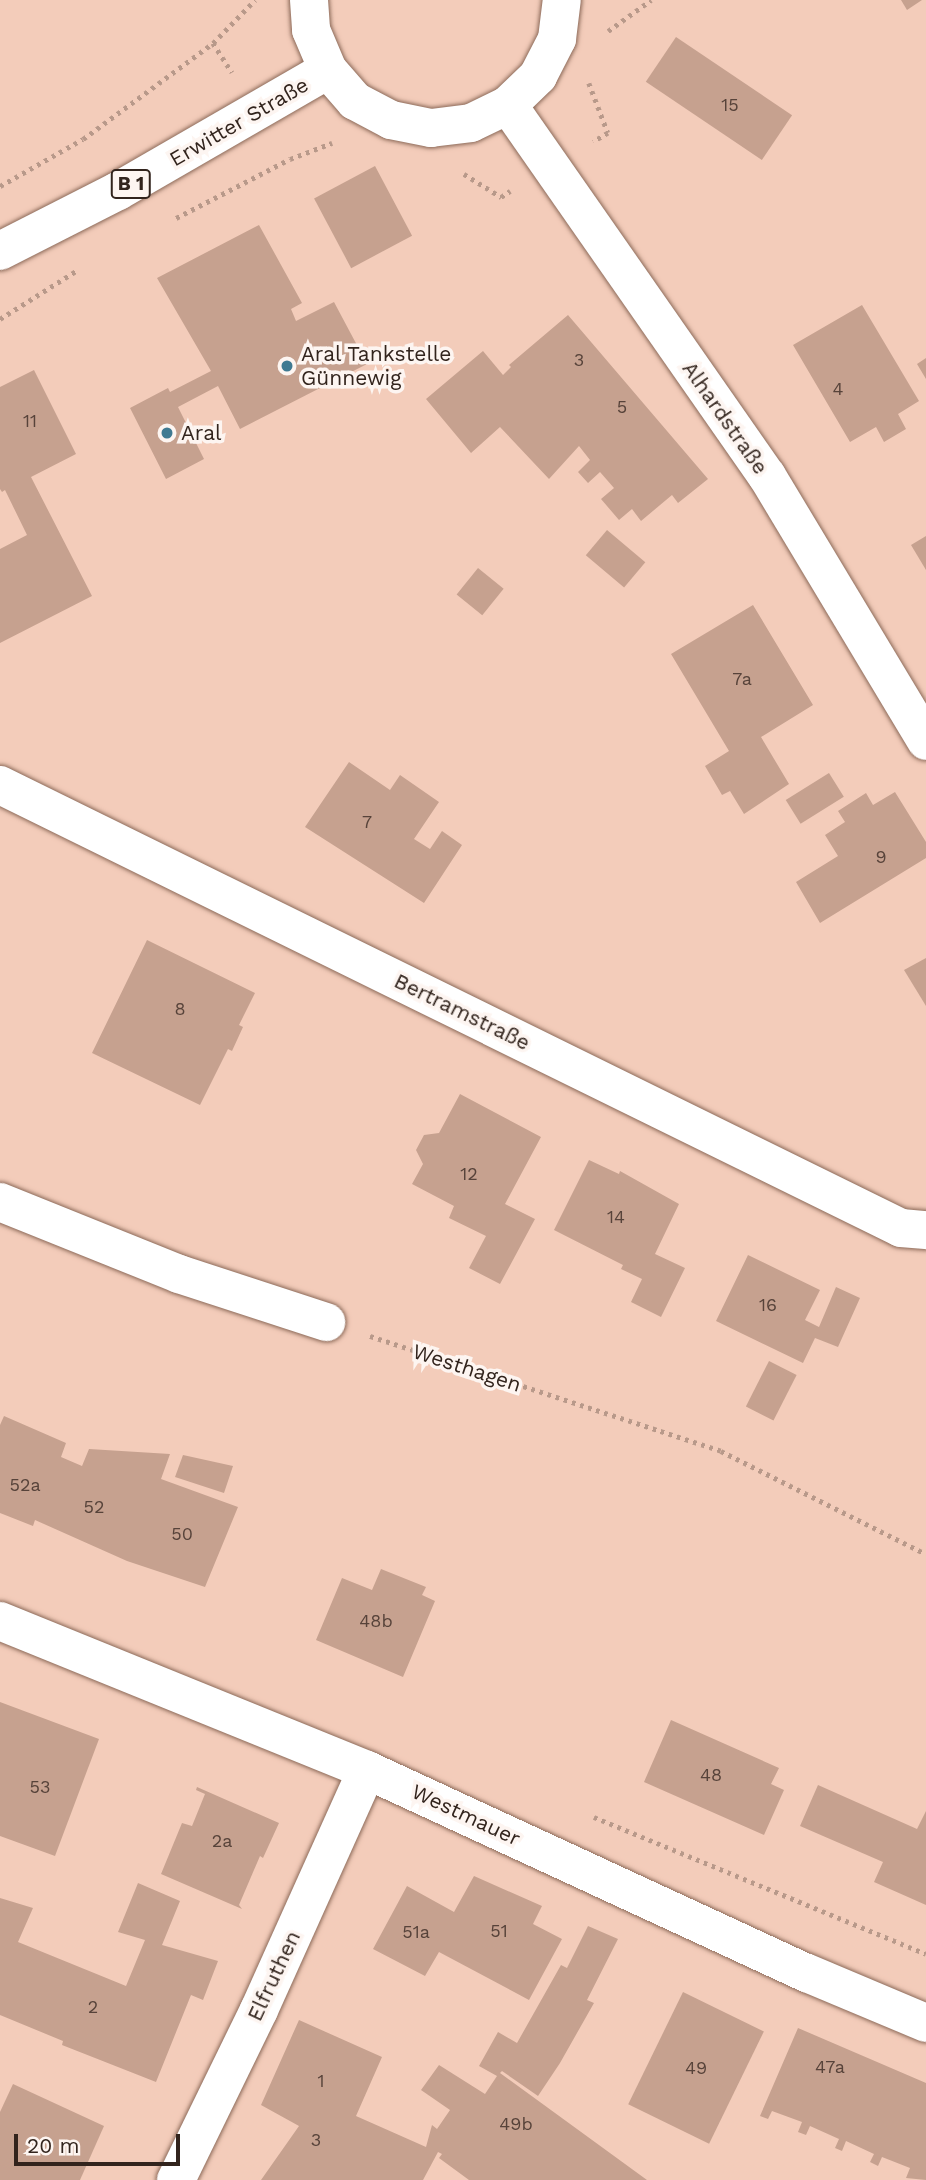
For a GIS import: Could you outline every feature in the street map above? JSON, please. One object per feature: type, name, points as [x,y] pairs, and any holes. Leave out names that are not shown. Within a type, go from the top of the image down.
[{"type":"main road","points":[[309,0],[311,30],[328,70],[355,101],[391,120],[430,128],[471,123],[508,105],[538,76],[557,39],[562,0]]},
{"type":"main road","name":"Erwitter Straße","points":[[0,251],[118,191],[328,70]]},
{"type":"main road","name":"Alhardstraße","points":[[508,105],[767,476],[923,730]]},
{"type":"main road","name":"Bertramstraße","points":[[0,785],[901,1228],[926,1230]]},
{"type":"main road","points":[[0,1202],[179,1273],[326,1322]]},
{"type":"main road","name":"Westmauer","points":[[0,1621],[367,1770],[807,1973],[926,2023]]},
{"type":"main road","name":"Elfruthen","points":[[176,2180],[259,2010],[367,1770]]},
{"type":"path","points":[[0,186],[94,131],[213,43],[255,0]]},
{"type":"path","points":[[603,38],[610,29],[651,0]]},
{"type":"path","points":[[458,171],[502,197],[549,166],[608,133],[587,79]]},
{"type":"path","points":[[168,222],[290,159],[334,142]]},
{"type":"path","points":[[0,319],[80,269]]},
{"type":"path","name":"Westhagen","points":[[326,1322],[722,1451],[926,1554]]},
{"type":"building","points":[[901,0],[922,0],[907,10]]},
{"type":"building","points":[[676,37],[792,115],[762,160],[646,82]]},
{"type":"building","points":[[375,166],[412,236],[351,268],[314,198]]},
{"type":"building","points":[[259,225],[302,303],[291,309],[296,321],[334,302],[367,364],[240,429],[218,386],[178,407],[204,459],[166,479],[130,408],[168,388],[170,392],[211,371],[157,278]]},
{"type":"building","points":[[862,305],[919,401],[898,414],[906,429],[884,442],[876,427],[850,442],[793,345]]},
{"type":"building","points":[[568,315],[708,479],[678,503],[672,495],[641,521],[632,509],[619,520],[601,499],[614,488],[600,472],[588,483],[578,472],[590,460],[579,446],[549,479],[500,427],[471,453],[426,399],[483,351],[503,375],[511,367],[509,365]]},
{"type":"building","points":[[926,358],[926,379],[917,364]]},
{"type":"building","points":[[34,370],[76,454],[31,477],[92,596],[0,643],[0,549],[27,535],[5,490],[2,492],[0,489],[0,387]]},
{"type":"building","points":[[607,530],[645,562],[624,587],[586,555]]},
{"type":"building","points":[[926,536],[926,570],[911,545]]},
{"type":"building","points":[[478,568],[504,589],[482,615],[457,594]]},
{"type":"building","points":[[753,605],[813,705],[761,737],[789,784],[744,814],[730,791],[722,795],[705,766],[729,751],[671,654]]},
{"type":"building","points":[[349,762],[390,790],[400,775],[439,802],[414,839],[430,849],[442,831],[462,845],[424,903],[305,827]]},
{"type":"building","points":[[829,773],[844,797],[801,824],[786,800]]},
{"type":"building","points":[[895,792],[926,842],[926,858],[820,923],[796,882],[838,856],[825,835],[845,822],[838,811],[866,793],[873,805]]},
{"type":"building","points":[[147,940],[255,993],[239,1025],[243,1027],[232,1051],[228,1049],[200,1105],[92,1053]]},
{"type":"building","points":[[926,958],[926,1006],[904,970]]},
{"type":"building","points":[[460,1094],[541,1137],[505,1204],[535,1219],[500,1284],[469,1268],[486,1236],[449,1218],[454,1206],[412,1184],[423,1164],[416,1150],[424,1135],[439,1133]]},
{"type":"building","points":[[589,1160],[619,1174],[620,1171],[679,1204],[655,1254],[685,1268],[661,1317],[631,1302],[642,1279],[621,1269],[623,1265],[554,1230]]},
{"type":"building","points":[[748,1255],[820,1290],[805,1320],[819,1327],[836,1287],[860,1298],[838,1347],[815,1338],[803,1363],[716,1321]]},
{"type":"building","points":[[769,1361],[797,1375],[773,1421],[746,1406]]},
{"type":"building","points":[[4,1416],[66,1443],[61,1457],[82,1466],[89,1449],[170,1454],[161,1479],[238,1507],[205,1587],[127,1561],[35,1520],[33,1526],[0,1513],[0,1425]]},
{"type":"building","points":[[183,1455],[233,1466],[224,1493],[175,1477]]},
{"type":"building","points":[[381,1569],[426,1587],[422,1595],[435,1601],[403,1677],[316,1640],[342,1578],[372,1590]]},
{"type":"building","points":[[0,1702],[99,1739],[55,1856],[0,1836]]},
{"type":"building","points":[[671,1720],[779,1768],[771,1784],[784,1790],[764,1835],[644,1782]]},
{"type":"building","points":[[818,1785],[917,1829],[926,1811],[926,1905],[874,1882],[883,1862],[800,1826]]},
{"type":"building","points":[[197,1787],[279,1823],[263,1858],[260,1856],[239,1905],[242,1909],[161,1874],[182,1823],[192,1826],[205,1794],[196,1790]]},
{"type":"building","points":[[474,1876],[542,1906],[533,1924],[562,1939],[529,2000],[439,1952],[425,1976],[373,1949],[407,1886],[454,1912]]},
{"type":"building","points":[[138,1883],[180,1901],[162,1945],[218,1961],[203,2000],[191,1995],[156,2082],[62,2045],[63,2041],[0,2015],[0,1898],[33,1908],[18,1942],[126,1986],[145,1940],[118,1932]]},
{"type":"building","points":[[588,1926],[618,1939],[587,2000],[594,2003],[560,2063],[538,2096],[502,2071],[500,2073],[647,2180],[469,2180],[439,2158],[442,2154],[438,2152],[423,2180],[261,2180],[299,2126],[261,2105],[299,2020],[382,2057],[356,2116],[426,2147],[432,2125],[437,2129],[450,2110],[421,2090],[439,2065],[485,2094],[497,2076],[479,2066],[498,2032],[517,2043],[561,1965],[567,1968]]},
{"type":"building","points":[[683,1992],[764,2031],[709,2144],[628,2104]]},
{"type":"building","points":[[798,2028],[926,2083],[926,2180],[906,2178],[910,2168],[882,2157],[878,2166],[870,2162],[874,2154],[846,2141],[842,2151],[835,2148],[839,2139],[810,2126],[806,2135],[798,2132],[802,2122],[772,2111],[768,2119],[760,2116]]},
{"type":"building","points":[[13,2084],[104,2126],[80,2180],[0,2180],[0,2112]]},
{"type":"place","name":"Aral Tankstelle Günnewig","points":[[287,366]]},
{"type":"place","name":"Aral","points":[[167,433]]}]
